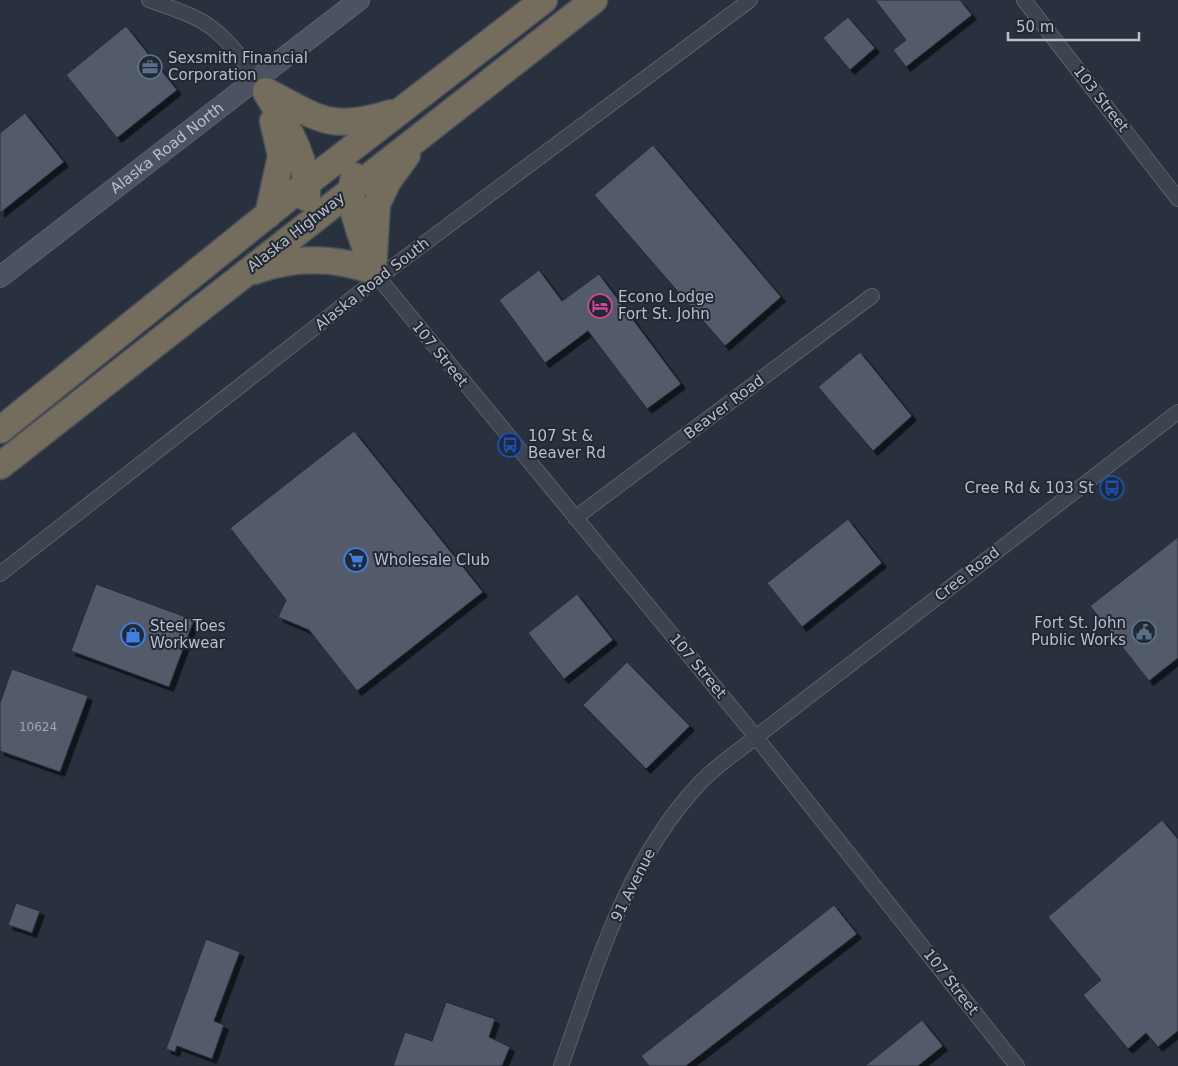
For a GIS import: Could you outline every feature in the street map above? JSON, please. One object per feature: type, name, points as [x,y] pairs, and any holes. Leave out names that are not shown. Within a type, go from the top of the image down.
[{"type":"highway","name":"Alaska Highway","points":[[0,430],[307,183],[364,141],[544,0]]},
{"type":"highway","name":"Alaska Highway","points":[[0,466],[239,276],[594,0]]},
{"type":"highway","points":[[261,85],[315,116],[339,124],[364,121],[405,109]]},
{"type":"highway","points":[[261,85],[294,137],[307,183],[306,224]]},
{"type":"highway","points":[[261,85],[281,156],[268,215]]},
{"type":"highway","points":[[376,274],[377,204],[388,182],[424,132]]},
{"type":"highway","points":[[364,141],[350,189],[356,222],[376,274]]},
{"type":"highway","points":[[239,276],[278,262],[306,260],[353,264],[376,274]]},
{"type":"street","name":"Alaska Road North","points":[[0,278],[261,85],[359,0]]},
{"type":"street","name":"Alaska Road South","points":[[0,574],[376,274],[750,0]]},
{"type":"street","name":"103 Street","points":[[1024,0],[1178,199]]},
{"type":"street","points":[[154,1],[187,14],[212,28],[226,40],[261,85]]},
{"type":"street","name":"107 Street","points":[[376,274],[756,737],[1017,1066]]},
{"type":"street","name":"Beaver Road","points":[[575,518],[872,296]]},
{"type":"street","name":"Cree Road","points":[[756,737],[1178,412]]},
{"type":"street","name":"91 Avenue","points":[[561,1066],[614,917],[639,867],[667,822],[698,784],[756,737]]},
{"type":"building","points":[[875,0],[960,0],[972,15],[906,67],[893,50],[906,40]]},
{"type":"building","points":[[848,17],[875,48],[850,70],[823,38]]},
{"type":"building","points":[[126,26],[177,90],[117,138],[66,75]]},
{"type":"building","points":[[25,113],[64,162],[0,213],[0,133]]},
{"type":"building","points":[[653,145],[781,297],[725,346],[594,195]]},
{"type":"building","points":[[539,270],[562,301],[599,274],[681,384],[647,409],[588,331],[545,363],[499,300]]},
{"type":"building","points":[[860,352],[912,416],[873,451],[818,387]]},
{"type":"building","name":"Wholesale Club","points":[[354,431],[483,592],[357,691],[309,630],[278,617],[286,600],[230,528]]},
{"type":"building","points":[[848,519],[882,563],[802,627],[767,583]]},
{"type":"building","name":"Fort St. John Public Works","points":[[1178,537],[1178,658],[1149,681],[1090,606]]},
{"type":"building","name":"Steel Toes Workwear","points":[[96,584],[194,620],[169,687],[71,651]]},
{"type":"building","points":[[577,594],[613,640],[564,679],[528,633]]},
{"type":"building","points":[[627,662],[690,726],[646,769],[583,705]]},
{"type":"building","points":[[12,669],[88,696],[60,772],[0,751],[0,703]]},
{"type":"building","points":[[1162,820],[1178,839],[1178,1031],[1158,1047],[1146,1033],[1128,1049],[1083,995],[1101,980],[1048,917]]},
{"type":"building","points":[[16,903],[40,911],[32,933],[8,925]]},
{"type":"building","points":[[834,905],[857,934],[686,1066],[649,1066],[641,1056]]},
{"type":"building","points":[[206,939],[240,952],[214,1021],[224,1025],[212,1059],[177,1046],[175,1052],[166,1049]]},
{"type":"building","points":[[446,1002],[495,1019],[489,1037],[510,1047],[502,1066],[393,1066],[405,1032],[432,1041]]},
{"type":"building","points":[[922,1020],[943,1046],[918,1066],[865,1066]]},
{"type":"place","name":"Sexsmith Financial Corporation","points":[[150,67]]},
{"type":"place","name":"Econo Lodge Fort St. John","points":[[600,306]]},
{"type":"place","name":"107 St & Beaver Rd","points":[[510,445]]},
{"type":"place","name":"Cree Rd & 103 St","points":[[1112,488]]},
{"type":"place","name":"Wholesale Club","points":[[356,560]]},
{"type":"place","name":"Fort St. John Public Works","points":[[1144,632]]},
{"type":"place","name":"Steel Toes Workwear","points":[[133,635]]}]
